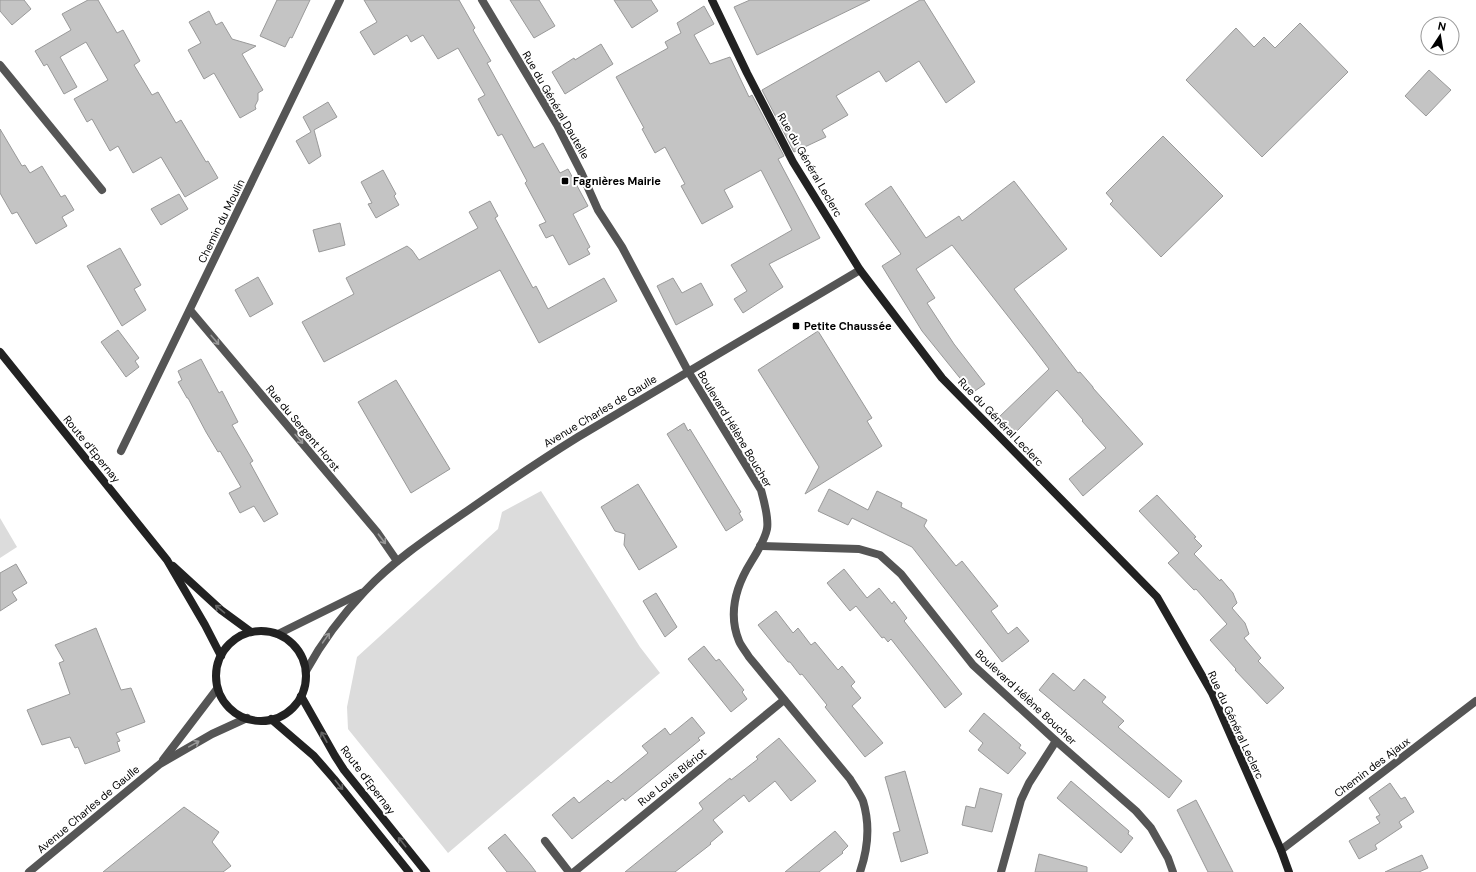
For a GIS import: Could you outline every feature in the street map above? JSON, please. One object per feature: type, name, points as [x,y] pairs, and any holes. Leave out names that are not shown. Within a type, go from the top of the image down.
[{"type":"main road","name":"Rue du Général Leclerc","points":[[712,0],[747,73],[793,162],[860,270],[942,378],[1157,597],[1212,693],[1281,850],[1289,872]]},
{"type":"main road","name":"Route d'Epernay","points":[[0,352],[167,560],[221,610],[251,632]]},
{"type":"main road","name":"Route d'Epernay","points":[[167,560],[205,625],[221,656]]},
{"type":"main road","points":[[264,631],[278,634],[289,640],[296,647],[302,658],[306,671],[305,684],[301,696],[293,707],[283,715],[271,719],[259,720],[247,718],[236,713],[224,703],[217,689],[217,668],[221,656],[228,645],[239,637],[251,632],[264,631]]},
{"type":"main road","name":"Route d'Epernay","points":[[301,696],[344,770],[426,872]]},
{"type":"main road","points":[[271,719],[314,756],[409,872]]},
{"type":"street","name":"Chemin du Moulin","points":[[121,451],[340,0]]},
{"type":"street","name":"Rue du Général Dautelle","points":[[482,0],[557,125],[598,210],[622,247],[688,371]]},
{"type":"street","points":[[0,65],[102,190]]},
{"type":"street","name":"Avenue Charles de Gaulle","points":[[306,671],[327,637],[365,590],[397,562],[446,525],[544,458],[860,270]]},
{"type":"street","name":"Rue du Sergent Horst","points":[[190,310],[377,532],[397,562]]},
{"type":"street","name":"Boulevard Hélène Boucher","points":[[688,371],[761,490],[766,509],[767,530],[738,588],[734,601],[735,628],[739,642],[749,657],[850,779],[862,800],[868,838],[864,861],[860,872]]},
{"type":"street","name":"Boulevard Hélène Boucher","points":[[760,546],[858,549],[880,555],[901,574],[973,665],[1056,741],[1136,811],[1151,828],[1168,858],[1173,872]]},
{"type":"street","name":"Avenue Charles de Gaulle","points":[[278,634],[365,590]]},
{"type":"street","name":"Avenue Charles de Gaulle","points":[[160,764],[217,689]]},
{"type":"street","name":"Rue Louis Blériot","points":[[574,872],[784,700]]},
{"type":"street","name":"Chemin des Ajaux","points":[[1281,850],[1476,701]]},
{"type":"street","name":"Avenue Charles de Gaulle","points":[[29,872],[160,764],[212,734],[247,718]]},
{"type":"street","points":[[1001,872],[1021,800],[1029,783],[1056,741]]},
{"type":"street","points":[[545,841],[569,872]]},
{"type":"shaded area","points":[[541,491],[640,647],[660,673],[448,853],[348,729],[347,707],[357,657],[498,529],[502,512]]},
{"type":"shaded area","points":[[0,518],[17,547],[0,558]]},
{"type":"building","points":[[0,0],[24,0],[31,9],[12,25],[0,11]]},
{"type":"building","points":[[88,0],[98,0],[117,33],[123,30],[140,61],[134,65],[152,95],[158,92],[176,123],[181,120],[206,162],[208,161],[218,178],[185,197],[161,157],[133,173],[118,146],[110,151],[92,119],[87,122],[74,99],[108,80],[86,42],[60,57],[77,87],[64,94],[47,64],[44,66],[35,51],[71,30],[62,14]]},
{"type":"building","points":[[277,0],[310,0],[292,38],[290,37],[285,47],[260,36]]},
{"type":"building","points":[[364,0],[459,0],[475,28],[473,30],[491,61],[487,63],[534,148],[543,143],[560,173],[568,169],[588,206],[573,214],[590,247],[587,249],[590,254],[569,265],[553,235],[546,238],[539,225],[546,222],[525,183],[527,181],[502,134],[498,136],[478,99],[485,95],[458,48],[438,59],[423,35],[411,42],[407,35],[374,55],[360,32],[377,22]]},
{"type":"building","points":[[510,0],[539,0],[555,26],[534,38]]},
{"type":"building","points":[[614,0],[651,0],[658,11],[632,28]]},
{"type":"building","points":[[750,0],[870,0],[757,55],[734,7]]},
{"type":"building","points":[[920,0],[924,0],[975,82],[946,103],[919,61],[886,82],[879,71],[836,96],[848,115],[822,130],[826,137],[794,152],[762,90]]},
{"type":"building","points":[[704,6],[714,24],[694,35],[710,64],[730,57],[749,97],[752,95],[784,156],[778,159],[820,238],[769,264],[783,287],[743,313],[734,299],[747,291],[731,265],[792,230],[761,170],[724,190],[733,207],[702,224],[681,186],[685,184],[665,147],[655,153],[642,129],[644,128],[616,77],[668,48],[665,42],[681,33],[677,23]]},
{"type":"building","points":[[209,11],[216,25],[222,22],[232,39],[256,46],[242,54],[263,90],[258,93],[258,100],[255,106],[256,109],[240,118],[214,73],[204,79],[188,50],[201,43],[189,22]]},
{"type":"building","points":[[1300,23],[1348,72],[1262,157],[1186,80],[1236,28],[1254,47],[1264,37],[1275,48]]},
{"type":"building","points":[[601,44],[613,64],[565,94],[552,72],[574,58],[575,60]]},
{"type":"building","points":[[1429,70],[1451,90],[1426,116],[1405,96]]},
{"type":"building","points":[[328,102],[337,117],[314,130],[321,156],[309,164],[296,141],[311,132],[303,117]]},
{"type":"building","points":[[0,129],[22,166],[25,165],[30,173],[42,166],[61,197],[65,195],[74,210],[62,217],[67,226],[36,244],[17,212],[12,214],[0,193]]},
{"type":"building","points":[[1163,136],[1223,196],[1161,257],[1110,204],[1113,201],[1106,193]]},
{"type":"building","points":[[383,170],[396,194],[394,196],[399,205],[376,218],[368,204],[372,203],[361,182]]},
{"type":"building","points":[[1014,181],[1067,249],[1014,289],[1078,373],[1080,372],[1143,444],[1083,496],[1069,479],[1106,448],[1057,390],[1016,432],[998,418],[1049,369],[952,245],[916,269],[935,298],[927,303],[954,344],[985,384],[972,393],[922,331],[882,266],[901,254],[865,204],[891,186],[926,238],[959,216],[962,221]]},
{"type":"building","points":[[179,194],[188,209],[161,225],[151,209]]},
{"type":"building","points":[[490,201],[498,216],[495,218],[533,288],[536,286],[548,309],[604,278],[617,301],[539,343],[500,270],[324,362],[302,322],[354,294],[346,278],[407,246],[419,260],[478,228],[469,212]]},
{"type":"building","points":[[340,223],[345,245],[319,252],[313,230]]},
{"type":"building","points":[[120,248],[141,285],[134,289],[146,310],[122,326],[87,266]]},
{"type":"building","points":[[258,277],[273,304],[250,317],[235,290]]},
{"type":"building","points":[[673,278],[682,293],[701,283],[713,305],[676,325],[657,286]]},
{"type":"building","points":[[118,330],[139,358],[135,361],[139,367],[126,377],[101,342]]},
{"type":"building","points":[[818,331],[872,418],[867,421],[882,446],[805,494],[819,467],[758,370]]},
{"type":"building","points":[[201,359],[219,393],[222,391],[238,422],[232,425],[253,461],[250,463],[278,514],[264,522],[254,506],[240,513],[229,493],[241,487],[220,451],[218,452],[206,432],[178,382],[182,380],[178,371]]},
{"type":"building","points":[[396,380],[450,469],[411,493],[358,402]]},
{"type":"building","points":[[684,423],[688,431],[690,429],[741,512],[739,513],[743,520],[726,531],[667,434]]},
{"type":"building","points":[[638,484],[677,547],[639,570],[624,545],[625,534],[615,531],[601,507]]},
{"type":"building","points":[[829,489],[868,510],[877,491],[902,503],[901,507],[927,520],[924,526],[956,566],[962,561],[998,606],[991,611],[1008,634],[1017,627],[1029,641],[1002,662],[912,547],[852,518],[848,525],[818,511]]},
{"type":"building","points":[[1157,495],[1196,537],[1194,538],[1202,546],[1194,554],[1220,581],[1221,579],[1233,593],[1237,603],[1232,608],[1245,623],[1249,634],[1244,638],[1261,658],[1258,661],[1284,688],[1267,704],[1235,670],[1236,669],[1210,640],[1227,624],[1196,589],[1194,590],[1168,563],[1179,553],[1139,511]]},
{"type":"building","points":[[16,564],[27,583],[12,592],[17,600],[0,611],[0,573]]},
{"type":"building","points":[[844,569],[867,598],[879,588],[892,604],[894,601],[907,618],[904,621],[962,694],[945,708],[891,639],[888,642],[884,637],[882,638],[856,606],[850,611],[827,583]]},
{"type":"building","points":[[656,593],[677,627],[665,637],[643,601]]},
{"type":"building","points":[[776,611],[793,633],[798,628],[811,645],[815,642],[838,670],[842,666],[855,682],[851,686],[861,698],[852,706],[883,743],[865,757],[825,707],[827,705],[802,674],[800,675],[790,662],[788,662],[758,625]]},
{"type":"building","points":[[96,628],[121,690],[131,688],[145,722],[116,733],[120,741],[117,742],[120,751],[85,764],[78,747],[75,748],[70,737],[42,745],[27,710],[70,694],[59,663],[64,661],[55,645]]},
{"type":"building","points":[[704,646],[716,661],[719,659],[744,690],[742,692],[747,699],[731,712],[688,659]]},
{"type":"building","points":[[1053,673],[1074,691],[1084,679],[1106,697],[1102,702],[1124,721],[1118,727],[1182,781],[1169,798],[1039,690]]},
{"type":"building","points":[[984,713],[1021,745],[1019,748],[1026,753],[1008,774],[978,750],[983,743],[969,731]]},
{"type":"building","points":[[692,717],[705,733],[698,738],[700,740],[625,801],[623,798],[572,839],[552,815],[574,797],[579,803],[608,780],[611,783],[648,753],[642,746],[665,728],[670,735]]},
{"type":"building","points":[[779,738],[816,781],[791,801],[775,781],[749,802],[744,795],[713,820],[723,832],[710,843],[711,844],[675,872],[625,872],[703,809],[699,803],[730,778],[731,780],[758,759],[756,757]]},
{"type":"building","points":[[905,771],[928,853],[901,862],[893,833],[900,831],[885,777]]},
{"type":"building","points":[[1071,781],[1129,831],[1128,834],[1133,838],[1121,853],[1057,798]]},
{"type":"building","points":[[1390,783],[1401,799],[1405,797],[1414,812],[1399,822],[1402,827],[1375,845],[1377,849],[1359,859],[1349,841],[1380,823],[1376,817],[1380,815],[1369,798]]},
{"type":"building","points":[[980,788],[1002,794],[992,832],[962,825],[966,806],[975,808]]},
{"type":"building","points":[[1196,800],[1233,872],[1208,872],[1177,810]]},
{"type":"building","points":[[184,807],[219,832],[212,842],[231,866],[223,872],[103,872]]},
{"type":"building","points":[[835,831],[848,846],[842,852],[843,853],[819,872],[785,872]]},
{"type":"building","points":[[505,834],[536,872],[507,872],[488,848]]},
{"type":"building","points":[[1039,854],[1087,867],[1087,872],[1035,872]]},
{"type":"building","points":[[1422,855],[1428,868],[1419,872],[1385,872]]},
{"type":"place","name":"Fagnières Mairie","points":[[565,181]]},
{"type":"place","name":"Petite Chaussée","points":[[796,326]]}]
